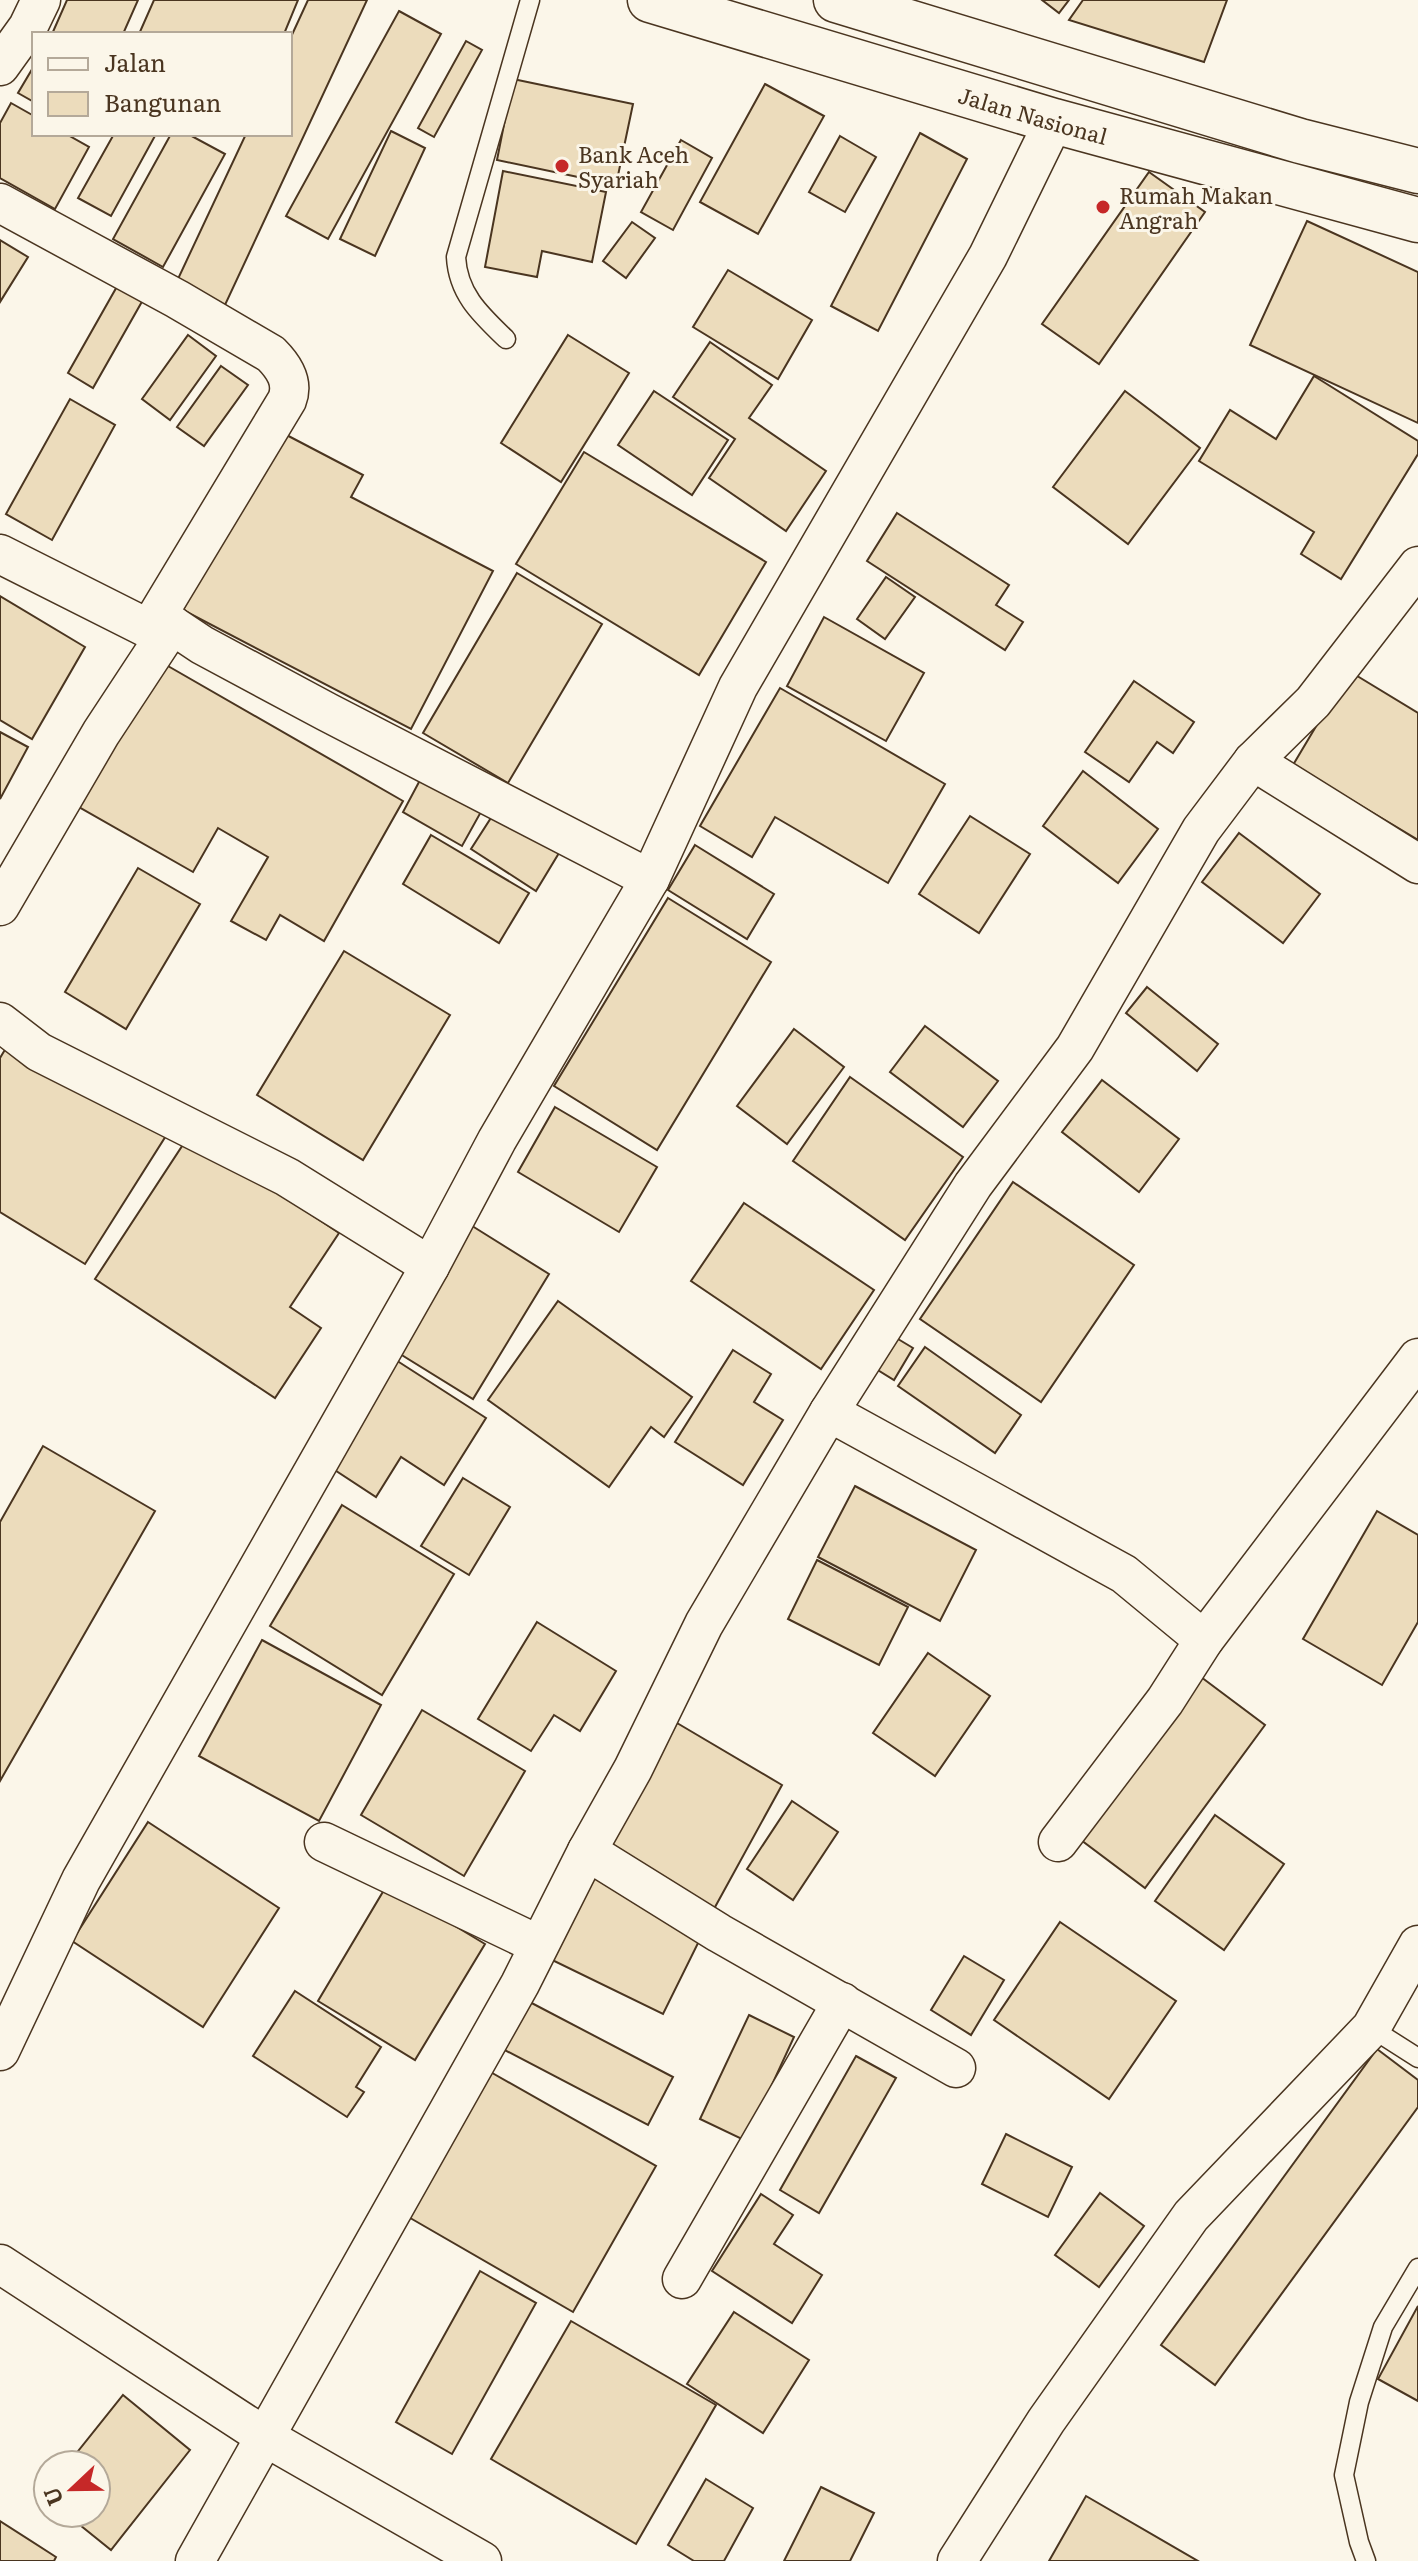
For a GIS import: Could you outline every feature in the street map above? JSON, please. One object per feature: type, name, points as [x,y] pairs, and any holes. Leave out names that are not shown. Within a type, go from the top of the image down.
[{"type":"highway","name":"Jalan Nasional","points":[[650,0],[1054,121],[1418,220]]},
{"type":"highway","points":[[836,0],[1300,141],[1418,171]]},
{"type":"street","points":[[0,66],[28,27],[41,0]]},
{"type":"street","points":[[0,2051],[81,1880],[430,1266],[497,1140],[650,879],[738,687],[988,256],[1054,121]]},
{"type":"street","points":[[0,203],[271,354],[289,381],[290,392],[161,627],[0,906]]},
{"type":"street","points":[[0,554],[202,645],[650,879]]},
{"type":"street","points":[[195,2561],[520,1984],[587,1851],[633,1769],[704,1624],[829,1412],[973,1185],[1075,1048],[1201,830],[1253,761],[1313,702],[1418,566]]},
{"type":"street","points":[[1253,761],[1418,864]]},
{"type":"street","points":[[0,1022],[39,1052],[287,1177],[430,1266]]},
{"type":"street","points":[[1058,1842],[1165,1701],[1204,1640],[1418,1358]]},
{"type":"street","points":[[829,1412],[1124,1574],[1204,1640]]},
{"type":"street","points":[[324,1842],[539,1945]]},
{"type":"street","points":[[587,1851],[719,1933],[956,2068]]},
{"type":"street","points":[[957,2561],[1046,2421],[1191,2216],[1371,2028],[1418,1945]]},
{"type":"street","points":[[682,2279],[842,2002]]},
{"type":"street","points":[[0,2264],[267,2438],[482,2561]]},
{"type":"lane","points":[[506,339],[470,301],[457,274],[456,257],[530,0]]},
{"type":"lane","points":[[1371,2028],[1410,2053]]},
{"type":"lane","points":[[1366,2561],[1344,2475],[1359,2402],[1383,2327],[1418,2268]]},
{"type":"building","points":[[67,0],[138,0],[124,32],[53,32]]},
{"type":"building","points":[[154,0],[298,0],[285,32],[140,32]]},
{"type":"building","points":[[308,0],[367,0],[225,305],[177,281],[245,136],[292,136],[292,35]]},
{"type":"building","points":[[1042,0],[1069,0],[1059,13]]},
{"type":"building","points":[[1083,0],[1227,0],[1204,62],[1069,20]]},
{"type":"building","points":[[399,11],[441,34],[328,239],[286,216]]},
{"type":"building","points":[[466,41],[482,50],[434,137],[418,128]]},
{"type":"building","points":[[32,69],[32,101],[18,93]]},
{"type":"building","points":[[513,79],[633,104],[616,185],[497,160]]},
{"type":"building","points":[[765,84],[824,116],[758,234],[700,202]]},
{"type":"building","points":[[11,103],[32,115],[32,136],[70,136],[89,147],[55,209],[0,178],[0,123]]},
{"type":"building","points":[[391,131],[425,148],[375,256],[340,239]]},
{"type":"building","points":[[920,133],[967,159],[878,331],[831,306]]},
{"type":"building","points":[[113,136],[155,136],[111,216],[78,198]]},
{"type":"building","points":[[170,136],[192,136],[225,154],[163,267],[113,239]]},
{"type":"building","points":[[840,136],[876,157],[845,212],[809,192]]},
{"type":"building","points":[[681,140],[712,158],[673,230],[641,212]]},
{"type":"building","points":[[503,171],[606,192],[592,262],[542,251],[537,277],[485,267]]},
{"type":"building","points":[[1149,172],[1205,212],[1099,364],[1042,324]]},
{"type":"building","points":[[1307,221],[1418,272],[1418,423],[1250,345]]},
{"type":"building","points":[[632,222],[655,238],[626,278],[603,261]]},
{"type":"building","points":[[0,240],[28,257],[0,302]]},
{"type":"building","points":[[728,270],[812,320],[778,379],[693,327]]},
{"type":"building","points":[[119,283],[144,298],[93,388],[68,373]]},
{"type":"building","points":[[188,335],[216,356],[170,420],[142,399]]},
{"type":"building","points":[[568,335],[629,373],[561,482],[501,443]]},
{"type":"building","points":[[710,342],[772,385],[749,418],[826,471],[786,531],[709,478],[735,439],[673,397]]},
{"type":"building","points":[[221,366],[248,385],[204,446],[177,427]]},
{"type":"building","points":[[1314,376],[1418,441],[1418,454],[1341,579],[1301,554],[1314,532],[1199,461],[1230,410],[1276,439]]},
{"type":"building","points":[[654,391],[728,440],[692,495],[618,445]]},
{"type":"building","points":[[1125,391],[1200,448],[1128,544],[1053,487]]},
{"type":"building","points":[[70,399],[115,425],[52,540],[6,514]]},
{"type":"building","points":[[277,430],[363,475],[351,497],[493,571],[411,729],[183,610]]},
{"type":"building","points":[[584,452],[766,562],[699,675],[516,564]]},
{"type":"building","points":[[897,513],[1009,585],[996,605],[1023,622],[1005,650],[867,561]]},
{"type":"building","points":[[517,573],[602,624],[508,783],[423,733]]},
{"type":"building","points":[[886,577],[915,597],[885,639],[857,619]]},
{"type":"building","points":[[0,596],[85,647],[32,739],[0,720]]},
{"type":"building","points":[[824,617],[924,673],[886,741],[787,686]]},
{"type":"building","points":[[161,662],[403,801],[324,941],[280,915],[266,940],[231,921],[268,857],[218,828],[193,872],[79,807]]},
{"type":"building","points":[[1349,671],[1418,713],[1418,840],[1293,765]]},
{"type":"building","points":[[1134,681],[1194,722],[1173,753],[1157,742],[1129,782],[1085,752]]},
{"type":"building","points":[[780,688],[945,784],[888,883],[775,817],[752,857],[700,826]]},
{"type":"building","points":[[0,732],[28,747],[0,799]]},
{"type":"building","points":[[427,767],[487,801],[462,846],[403,812]]},
{"type":"building","points":[[1083,771],[1158,829],[1118,883],[1043,826]]},
{"type":"building","points":[[498,807],[562,848],[536,891],[471,849]]},
{"type":"building","points":[[970,816],[1030,854],[979,933],[919,894]]},
{"type":"building","points":[[1239,833],[1320,894],[1283,943],[1202,882]]},
{"type":"building","points":[[431,835],[529,893],[499,943],[403,884]]},
{"type":"building","points":[[695,845],[774,894],[747,939],[668,890]]},
{"type":"building","points":[[138,868],[200,904],[126,1029],[65,992]]},
{"type":"building","points":[[668,898],[771,962],[657,1150],[554,1086]]},
{"type":"building","points":[[344,951],[450,1015],[363,1160],[257,1095]]},
{"type":"building","points":[[1147,987],[1218,1044],[1197,1071],[1126,1013]]},
{"type":"building","points":[[925,1026],[998,1081],[963,1127],[890,1072]]},
{"type":"building","points":[[794,1029],[844,1067],[787,1144],[737,1106]]},
{"type":"building","points":[[9,1043],[169,1131],[85,1264],[0,1212],[0,1058]]},
{"type":"building","points":[[850,1077],[963,1157],[905,1240],[793,1161]]},
{"type":"building","points":[[1102,1080],[1179,1139],[1139,1192],[1062,1132]]},
{"type":"building","points":[[555,1107],[657,1167],[619,1232],[518,1172]]},
{"type":"building","points":[[190,1134],[339,1233],[290,1307],[321,1328],[275,1398],[95,1279]]},
{"type":"building","points":[[1013,1182],[1134,1265],[1041,1402],[920,1319]]},
{"type":"building","points":[[744,1203],[874,1290],[821,1369],[691,1281]]},
{"type":"building","points":[[469,1224],[549,1274],[473,1399],[392,1349]]},
{"type":"building","points":[[558,1301],[692,1397],[664,1437],[651,1427],[609,1487],[488,1400]]},
{"type":"building","points":[[888,1333],[913,1348],[894,1380],[868,1364]]},
{"type":"building","points":[[925,1347],[1021,1415],[995,1453],[898,1386]]},
{"type":"building","points":[[733,1350],[771,1374],[754,1402],[783,1420],[743,1485],[675,1442]]},
{"type":"building","points":[[388,1355],[486,1418],[444,1485],[401,1457],[376,1497],[321,1461]]},
{"type":"building","points":[[43,1446],[155,1511],[0,1781],[0,1522]]},
{"type":"building","points":[[463,1478],[510,1507],[469,1575],[421,1546]]},
{"type":"building","points":[[855,1486],[976,1550],[940,1621],[818,1557]]},
{"type":"building","points":[[342,1505],[454,1574],[382,1695],[270,1626]]},
{"type":"building","points":[[1377,1511],[1418,1535],[1418,1622],[1382,1685],[1303,1639]]},
{"type":"building","points":[[817,1560],[908,1607],[879,1665],[788,1619]]},
{"type":"building","points":[[537,1622],[616,1671],[580,1731],[554,1715],[531,1751],[478,1719]]},
{"type":"building","points":[[262,1640],[381,1705],[319,1821],[199,1756]]},
{"type":"building","points":[[928,1653],[990,1696],[935,1776],[873,1733]]},
{"type":"building","points":[[1197,1674],[1265,1725],[1145,1888],[1077,1837]]},
{"type":"building","points":[[422,1710],[525,1771],[464,1876],[361,1815]]},
{"type":"building","points":[[677,1723],[782,1785],[709,1918],[606,1853]]},
{"type":"building","points":[[792,1801],[838,1832],[793,1900],[747,1869]]},
{"type":"building","points":[[1215,1815],[1284,1864],[1224,1950],[1155,1901]]},
{"type":"building","points":[[148,1822],[279,1908],[203,2027],[72,1941]]},
{"type":"building","points":[[586,1874],[704,1931],[663,2014],[546,1957]]},
{"type":"building","points":[[387,1885],[485,1944],[415,2060],[318,2001]]},
{"type":"building","points":[[1060,1922],[1176,2001],[1109,2099],[994,2020]]},
{"type":"building","points":[[964,1956],[1004,1980],[971,2035],[931,2010]]},
{"type":"building","points":[[295,1991],[381,2047],[356,2087],[364,2092],[347,2117],[253,2056]]},
{"type":"building","points":[[524,1999],[673,2077],[648,2125],[499,2047]]},
{"type":"building","points":[[749,2015],[794,2037],[746,2141],[700,2119]]},
{"type":"building","points":[[1377,2049],[1418,2080],[1418,2107],[1215,2385],[1161,2345]]},
{"type":"building","points":[[856,2056],[896,2078],[819,2213],[780,2190]]},
{"type":"building","points":[[487,2070],[656,2166],[573,2312],[405,2215]]},
{"type":"building","points":[[1006,2134],[1072,2167],[1048,2217],[982,2184]]},
{"type":"building","points":[[1100,2193],[1144,2226],[1099,2287],[1055,2255]]},
{"type":"building","points":[[761,2194],[793,2215],[774,2244],[822,2275],[792,2323],[712,2271]]},
{"type":"building","points":[[480,2271],[536,2303],[452,2454],[396,2422]]},
{"type":"building","points":[[1418,2306],[1418,2401],[1378,2379]]},
{"type":"building","points":[[734,2312],[809,2360],[763,2433],[687,2384]]},
{"type":"building","points":[[571,2321],[716,2405],[636,2544],[491,2459]]},
{"type":"building","points":[[123,2395],[190,2450],[111,2550],[85,2529],[112,2529],[112,2449],[80,2449]]},
{"type":"building","points":[[706,2479],[753,2508],[724,2561],[694,2561],[668,2545]]},
{"type":"building","points":[[821,2487],[874,2513],[850,2561],[784,2561]]},
{"type":"building","points":[[1086,2496],[1198,2561],[1049,2561]]},
{"type":"building","points":[[0,2521],[56,2557],[54,2561],[0,2561]]},
{"type":"place","name":"Bank Aceh Syariah","points":[[562,166]]},
{"type":"place","name":"Rumah Makan Angrah","points":[[1103,207]]}]
